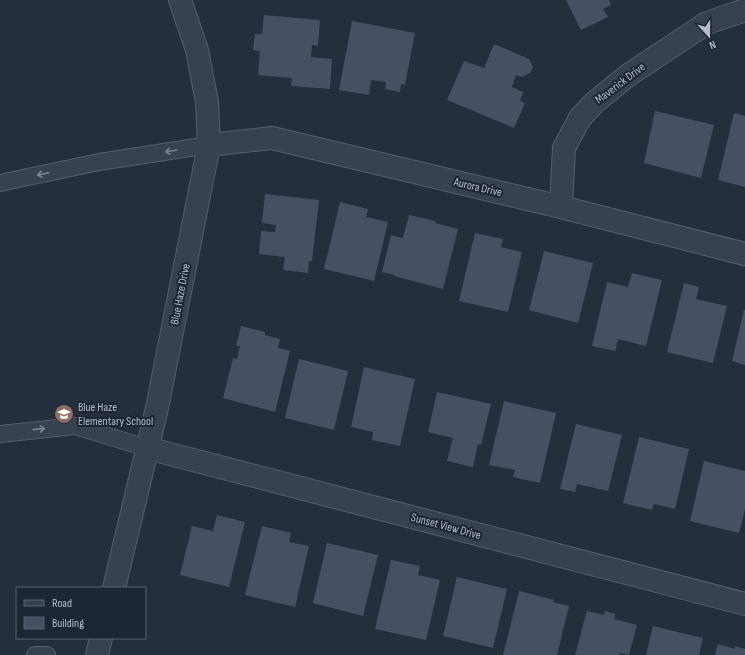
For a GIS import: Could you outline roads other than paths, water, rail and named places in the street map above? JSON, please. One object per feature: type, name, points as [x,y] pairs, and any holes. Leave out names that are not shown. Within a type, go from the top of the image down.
[{"type":"street","name":"Blue Haze Drive","points":[[114,587],[157,408],[210,145],[207,102],[197,50],[180,0]]},
{"type":"street","name":"Maverick Drive","points":[[561,206],[564,148],[580,118],[594,103],[627,76],[708,23],[745,10]]},
{"type":"street","name":"Aurora Drive","points":[[210,145],[272,138],[561,206],[745,254]]},
{"type":"street","name":"Sunset View Drive","points":[[148,448],[745,604]]},
{"type":"street","points":[[97,655],[101,639]]},
{"type":"lane","points":[[0,183],[99,162],[210,145]]},
{"type":"lane","points":[[0,434],[75,426],[148,448]]},
{"type":"lane","points":[[35,655],[47,655]]},
{"type":"place","name":"Blue Haze Elementary School","points":[[64,414]]}]
